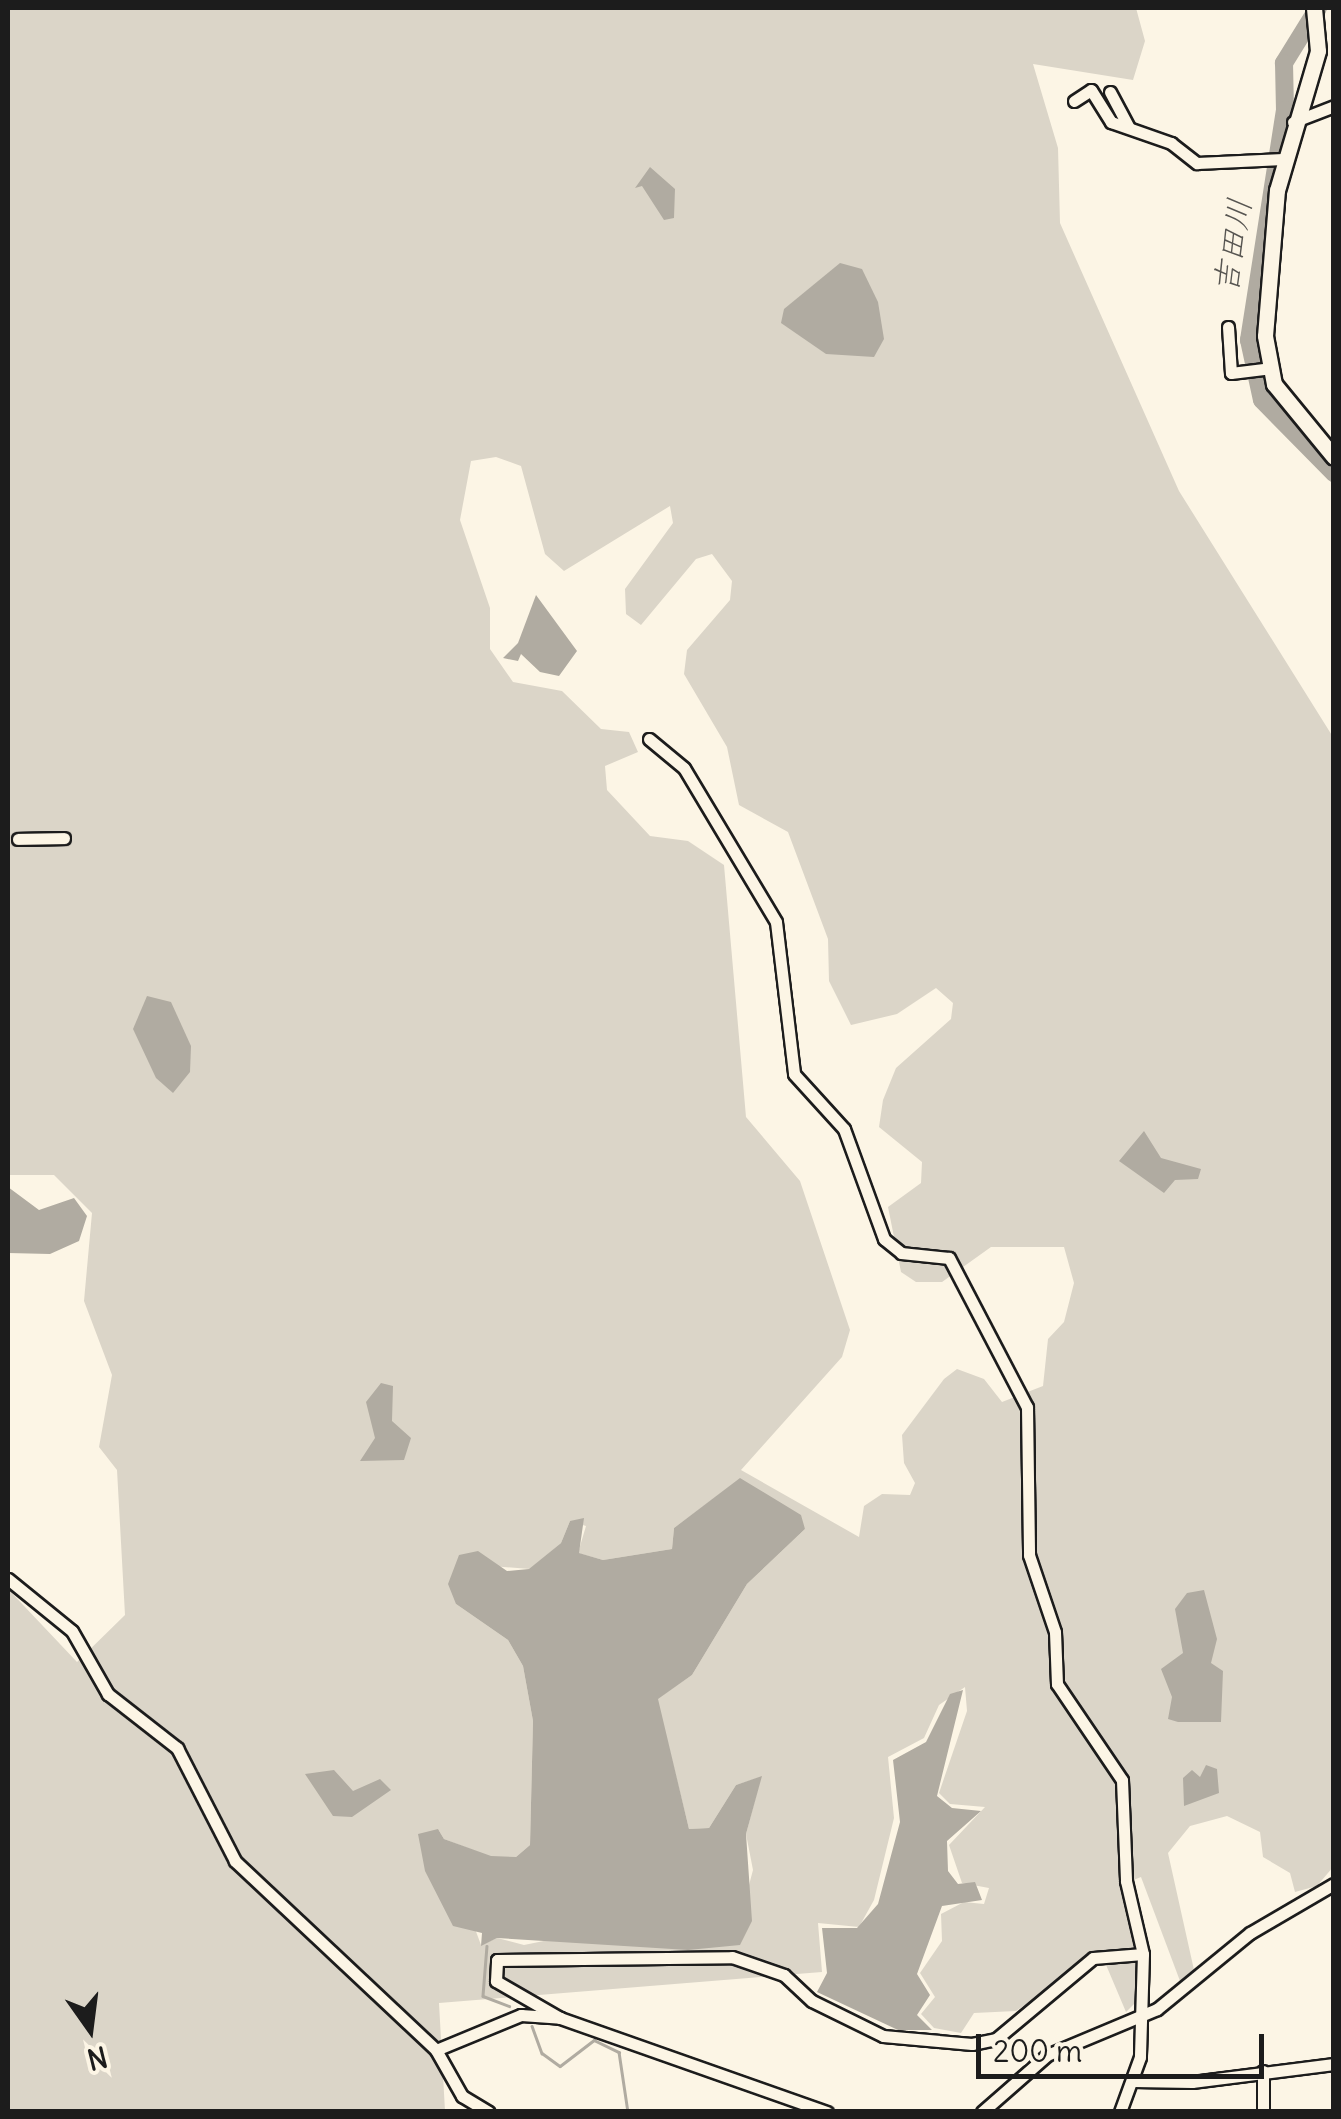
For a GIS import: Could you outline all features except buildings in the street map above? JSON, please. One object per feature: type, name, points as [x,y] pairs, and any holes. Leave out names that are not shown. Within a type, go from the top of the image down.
[{"type":"main road","points":[[1316,14],[1315,62],[1278,158],[1266,370],[1290,410],[1334,457]]},
{"type":"street","points":[[1074,101],[1091,90],[1111,122],[1129,127],[1197,163],[1278,158]]},
{"type":"street","points":[[1110,92],[1129,127]]},
{"type":"street","points":[[1293,122],[1334,106]]},
{"type":"street","points":[[1228,327],[1228,365],[1246,375],[1266,370]]},
{"type":"street","points":[[649,739],[684,768],[776,922],[794,1074],[844,1129],[884,1239],[901,1253],[949,1258],[1027,1408],[1029,1555],[1055,1632],[1057,1684],[1122,1780],[1126,1881],[1143,1954],[1142,2016],[1134,2081],[1120,2112]]},
{"type":"street","points":[[18,839],[64,838]]},
{"type":"street","points":[[8,1579],[72,1630],[108,1694],[177,1748],[235,1860],[436,2050],[450,2084],[489,2112]]},
{"type":"street","points":[[982,2112],[1047,2056],[1142,2016],[1279,1913],[1334,1884]]},
{"type":"street","points":[[827,2112],[560,2018],[496,1981],[497,1960],[732,1957],[784,1976],[809,1998],[883,2036],[985,2042],[1093,1958],[1143,1954]]},
{"type":"street","points":[[436,2050],[521,2015],[560,2018]]},
{"type":"street","points":[[1134,2081],[1334,2064]]},
{"type":"street","points":[[1263,2072],[1263,2112]]},
{"type":"shaded area","points":[[8,8],[1136,8],[1145,41],[1133,80],[1033,64],[1058,148],[1060,223],[1179,491],[1333,737],[1333,1867],[1317,1886],[1295,1892],[1290,1873],[1263,1857],[1260,1832],[1227,1816],[1190,1826],[1168,1853],[1194,1970],[1180,1981],[1141,1877],[1121,1885],[1137,1945],[1135,2003],[1126,2012],[1101,1953],[1016,2011],[974,2013],[961,2033],[934,2028],[921,2014],[935,1997],[920,1973],[942,1941],[941,1914],[964,1902],[984,1904],[989,1888],[962,1883],[949,1845],[985,1807],[950,1804],[939,1793],[967,1711],[965,1687],[939,1705],[924,1738],[888,1757],[894,1818],[874,1900],[859,1927],[818,1923],[822,1972],[439,2003],[445,2111],[8,2111],[8,1589],[77,1662],[125,1615],[117,1470],[99,1447],[112,1375],[84,1301],[92,1213],[54,1175],[8,1175]],"holes":[[[496,457],[521,466],[545,554],[564,571],[670,506],[673,523],[625,589],[626,614],[641,625],[696,559],[712,554],[732,581],[730,600],[687,650],[684,674],[727,747],[739,805],[788,832],[828,939],[829,981],[851,1025],[897,1014],[936,988],[953,1003],[951,1019],[896,1068],[883,1100],[879,1127],[922,1162],[921,1183],[888,1207],[901,1272],[916,1282],[942,1282],[991,1247],[1064,1247],[1074,1283],[1064,1322],[1048,1339],[1043,1386],[1002,1402],[984,1379],[957,1369],[944,1379],[902,1435],[904,1463],[915,1483],[910,1495],[882,1494],[864,1506],[859,1537],[741,1470],[842,1357],[850,1330],[800,1181],[746,1117],[724,865],[688,841],[650,836],[607,790],[605,766],[638,752],[629,732],[601,729],[562,691],[513,682],[490,649],[490,608],[460,520],[471,461]],[[740,1479],[805,1529],[747,1584],[692,1675],[657,1699],[689,1829],[709,1828],[736,1785],[761,1777],[746,1834],[753,1870],[745,1900],[524,1945],[497,1938],[481,1945],[438,1829],[444,1839],[491,1857],[516,1857],[530,1845],[533,1721],[523,1666],[508,1640],[456,1604],[491,1566],[530,1569],[561,1543],[570,1521],[586,1526],[578,1553],[603,1560],[672,1549],[674,1528]]]},
{"type":"shaded area","points":[[650,167],[675,189],[674,218],[664,220],[642,186],[635,188]]},
{"type":"shaded area","points":[[840,263],[862,269],[878,302],[884,339],[874,357],[826,354],[781,323],[784,309]]},
{"type":"shaded area","points":[[536,595],[577,651],[559,676],[540,672],[521,654],[518,661],[503,658],[518,643]]},
{"type":"shaded area","points":[[147,996],[171,1002],[191,1046],[190,1072],[173,1093],[156,1078],[133,1029]]},
{"type":"shaded area","points":[[1144,1131],[1161,1158],[1201,1169],[1198,1179],[1175,1180],[1164,1193],[1119,1161]]},
{"type":"shaded area","points":[[8,1187],[39,1210],[74,1198],[87,1216],[79,1241],[50,1254],[8,1253]]},
{"type":"shaded area","points":[[381,1383],[393,1386],[392,1421],[411,1438],[404,1460],[360,1461],[375,1438],[366,1402]]},
{"type":"shaded area","points":[[740,1478],[801,1515],[805,1529],[747,1584],[692,1675],[658,1699],[689,1829],[709,1828],[736,1785],[762,1776],[746,1834],[752,1921],[740,1945],[688,1950],[497,1938],[481,1946],[482,1933],[453,1926],[425,1871],[418,1834],[438,1829],[444,1839],[491,1856],[516,1857],[530,1845],[533,1721],[523,1666],[508,1640],[456,1604],[448,1584],[459,1555],[478,1551],[507,1571],[529,1569],[561,1543],[570,1521],[584,1518],[579,1553],[603,1560],[672,1549],[674,1528]]},
{"type":"shaded area","points":[[1204,1590],[1217,1639],[1211,1663],[1223,1671],[1221,1722],[1178,1722],[1168,1719],[1172,1697],[1161,1669],[1183,1653],[1175,1609],[1187,1593]]},
{"type":"shaded area","points":[[963,1690],[937,1796],[952,1808],[981,1811],[947,1841],[948,1871],[958,1884],[975,1882],[982,1900],[942,1906],[917,1974],[930,1995],[917,2015],[932,2030],[898,2030],[817,1992],[827,1973],[822,1928],[857,1928],[878,1904],[900,1822],[893,1760],[926,1742],[950,1694]]},
{"type":"shaded area","points":[[1206,1765],[1217,1769],[1219,1793],[1184,1806],[1183,1778],[1192,1770],[1200,1777]]},
{"type":"shaded area","points":[[334,1770],[353,1791],[380,1779],[391,1790],[352,1817],[333,1816],[305,1774]]},
{"type":"waterway","name":"吉田川","points":[[1318,8],[1284,63],[1285,110],[1249,340],[1262,400],[1334,473]]},
{"type":"waterway","points":[[487,1946],[483,1996],[509,2006]]},
{"type":"waterway","points":[[532,2026],[542,2053],[560,2066],[594,2040],[619,2052],[628,2112]]}]
